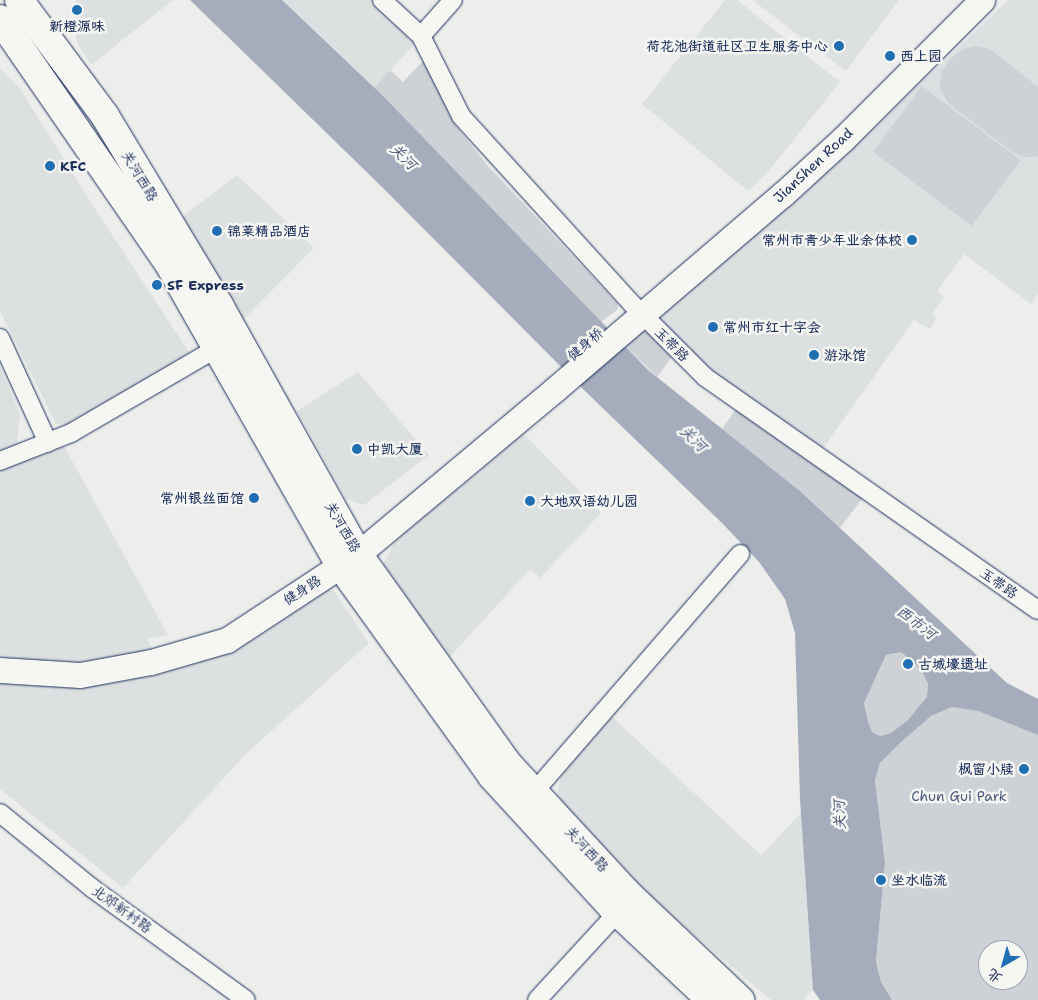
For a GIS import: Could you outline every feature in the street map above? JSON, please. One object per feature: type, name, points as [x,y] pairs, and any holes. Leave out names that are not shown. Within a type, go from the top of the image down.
[{"type":"main road","name":"JianShen Road","points":[[634,312],[865,99],[962,0]]},
{"type":"main road","name":"JianShen Road","points":[[634,312],[843,139],[982,0]]},
{"type":"main road","name":"关河西路","points":[[10,11],[345,553],[492,776],[618,912],[711,1000]]},
{"type":"main road","name":"关河西路","points":[[10,11],[105,116],[220,307],[345,553],[507,763],[627,893],[740,1000]]},
{"type":"main road","name":"健身桥","points":[[549,385],[634,312]]},
{"type":"main road","name":"健身路","points":[[0,670],[80,675],[151,662],[226,640],[345,553],[549,385]]},
{"type":"main road","name":"健身路","points":[[0,656],[73,661],[144,648],[220,626],[345,553]]},
{"type":"street","name":"玉带路","points":[[382,0],[421,36],[462,116],[634,312],[705,378],[1038,610]]},
{"type":"street","points":[[421,36],[453,0]]},
{"type":"street","points":[[0,338],[48,443]]},
{"type":"street","points":[[0,461],[71,433],[217,348]]},
{"type":"street","points":[[534,792],[740,554]]},
{"type":"street","name":"北郊新村路","points":[[0,813],[92,888],[246,1000]]},
{"type":"street","points":[[537,1000],[618,912]]},
{"type":"shaded area","points":[[76,0],[173,0],[91,65],[77,43],[73,18]]},
{"type":"shaded area","points":[[282,0],[375,0],[418,40],[374,88]]},
{"type":"shaded area","points":[[725,0],[737,0],[840,82],[767,173],[748,191],[642,104]]},
{"type":"shaded area","name":"荷花池街道社区卫生服务中心","points":[[752,0],[899,0],[846,71]]},
{"type":"shaded area","name":"常州市青少年业余体校","points":[[1008,0],[1038,0],[1038,294],[1031,304],[964,254],[937,291],[944,297],[932,314],[937,318],[930,329],[914,320],[821,451],[707,373],[659,320],[666,308],[767,225],[873,129]]},
{"type":"shaded area","points":[[0,69],[19,87],[97,212],[191,355],[68,425],[56,424],[0,311]]},
{"type":"shaded area","points":[[237,175],[314,248],[243,320],[182,217]]},
{"type":"shaded area","points":[[0,367],[20,414],[17,444],[0,451]]},
{"type":"shaded area","points":[[358,372],[429,455],[364,505],[346,499],[297,411]]},
{"type":"shaded area","points":[[523,433],[601,513],[540,578],[530,569],[447,660],[383,565],[399,533],[456,485],[459,489]]},
{"type":"shaded area","points":[[64,446],[168,635],[147,639],[161,669],[322,588],[334,591],[369,643],[246,754],[123,888],[0,789],[0,469]]},
{"type":"shaded area","points":[[609,714],[761,855],[801,813],[813,990],[803,1000],[771,1000],[657,904],[557,797],[562,767]]},
{"type":"green space","points":[[976,46],[990,49],[1038,87],[1038,156],[1025,157],[1012,152],[948,103],[940,89],[941,72],[951,58],[963,49]]},
{"type":"green space","points":[[424,60],[453,122],[488,166],[618,304],[617,310],[601,322],[374,88],[390,70],[403,82]]},
{"type":"green space","points":[[922,86],[1021,161],[972,226],[873,151]]},
{"type":"green space","points":[[640,331],[648,333],[672,357],[657,377],[624,345]]},
{"type":"green space","points":[[736,409],[864,496],[840,528],[800,491],[722,429]]},
{"type":"green space","points":[[901,652],[921,669],[928,684],[927,698],[908,720],[891,733],[880,736],[872,732],[867,722],[864,703],[886,655]]},
{"type":"green space","name":"Chun Gui Park","points":[[952,707],[978,711],[1038,735],[1038,1000],[892,1000],[881,982],[876,962],[885,863],[875,780],[880,763],[901,741],[931,716]]},
{"type":"water","points":[[190,0],[282,0],[383,96],[648,370],[800,491],[1007,683],[1038,699],[1038,735],[978,711],[952,707],[931,716],[880,763],[875,780],[885,863],[876,962],[881,982],[892,1000],[820,1000],[813,990],[800,799],[795,633],[785,599],[759,562],[722,523],[587,393],[384,189]],"holes":[[[901,652],[921,669],[928,684],[927,697],[908,720],[891,733],[880,736],[872,732],[864,703],[886,655]]]},
{"type":"place","name":"新橙源味","points":[[77,10]]},
{"type":"place","name":"荷花池街道社区卫生服务中心","points":[[839,46]]},
{"type":"place","name":"西上园","points":[[890,56]]},
{"type":"place","name":"KFC","points":[[50,166]]},
{"type":"place","name":"锦莱精品酒店","points":[[217,231]]},
{"type":"place","name":"常州市青少年业余体校","points":[[912,240]]},
{"type":"place","name":"SF Express","points":[[157,285]]},
{"type":"place","name":"常州市红十字会","points":[[713,327]]},
{"type":"place","name":"游泳馆","points":[[814,355]]},
{"type":"place","name":"中凯大厦","points":[[357,449]]},
{"type":"place","name":"常州银丝面馆","points":[[254,498]]},
{"type":"place","name":"大地双语幼儿园","points":[[530,501]]},
{"type":"place","name":"古城壕遗址","points":[[908,664]]},
{"type":"place","name":"枫窗小牍","points":[[1024,769]]},
{"type":"place","name":"坐水临流","points":[[881,880]]},
{"type":"water label","name":"关河","points":[[403,157]]},
{"type":"water label","name":"关河","points":[[693,439]]},
{"type":"water label","name":"西市河","points":[[916,623]]},
{"type":"water label","name":"关河","points":[[840,815]]}]
